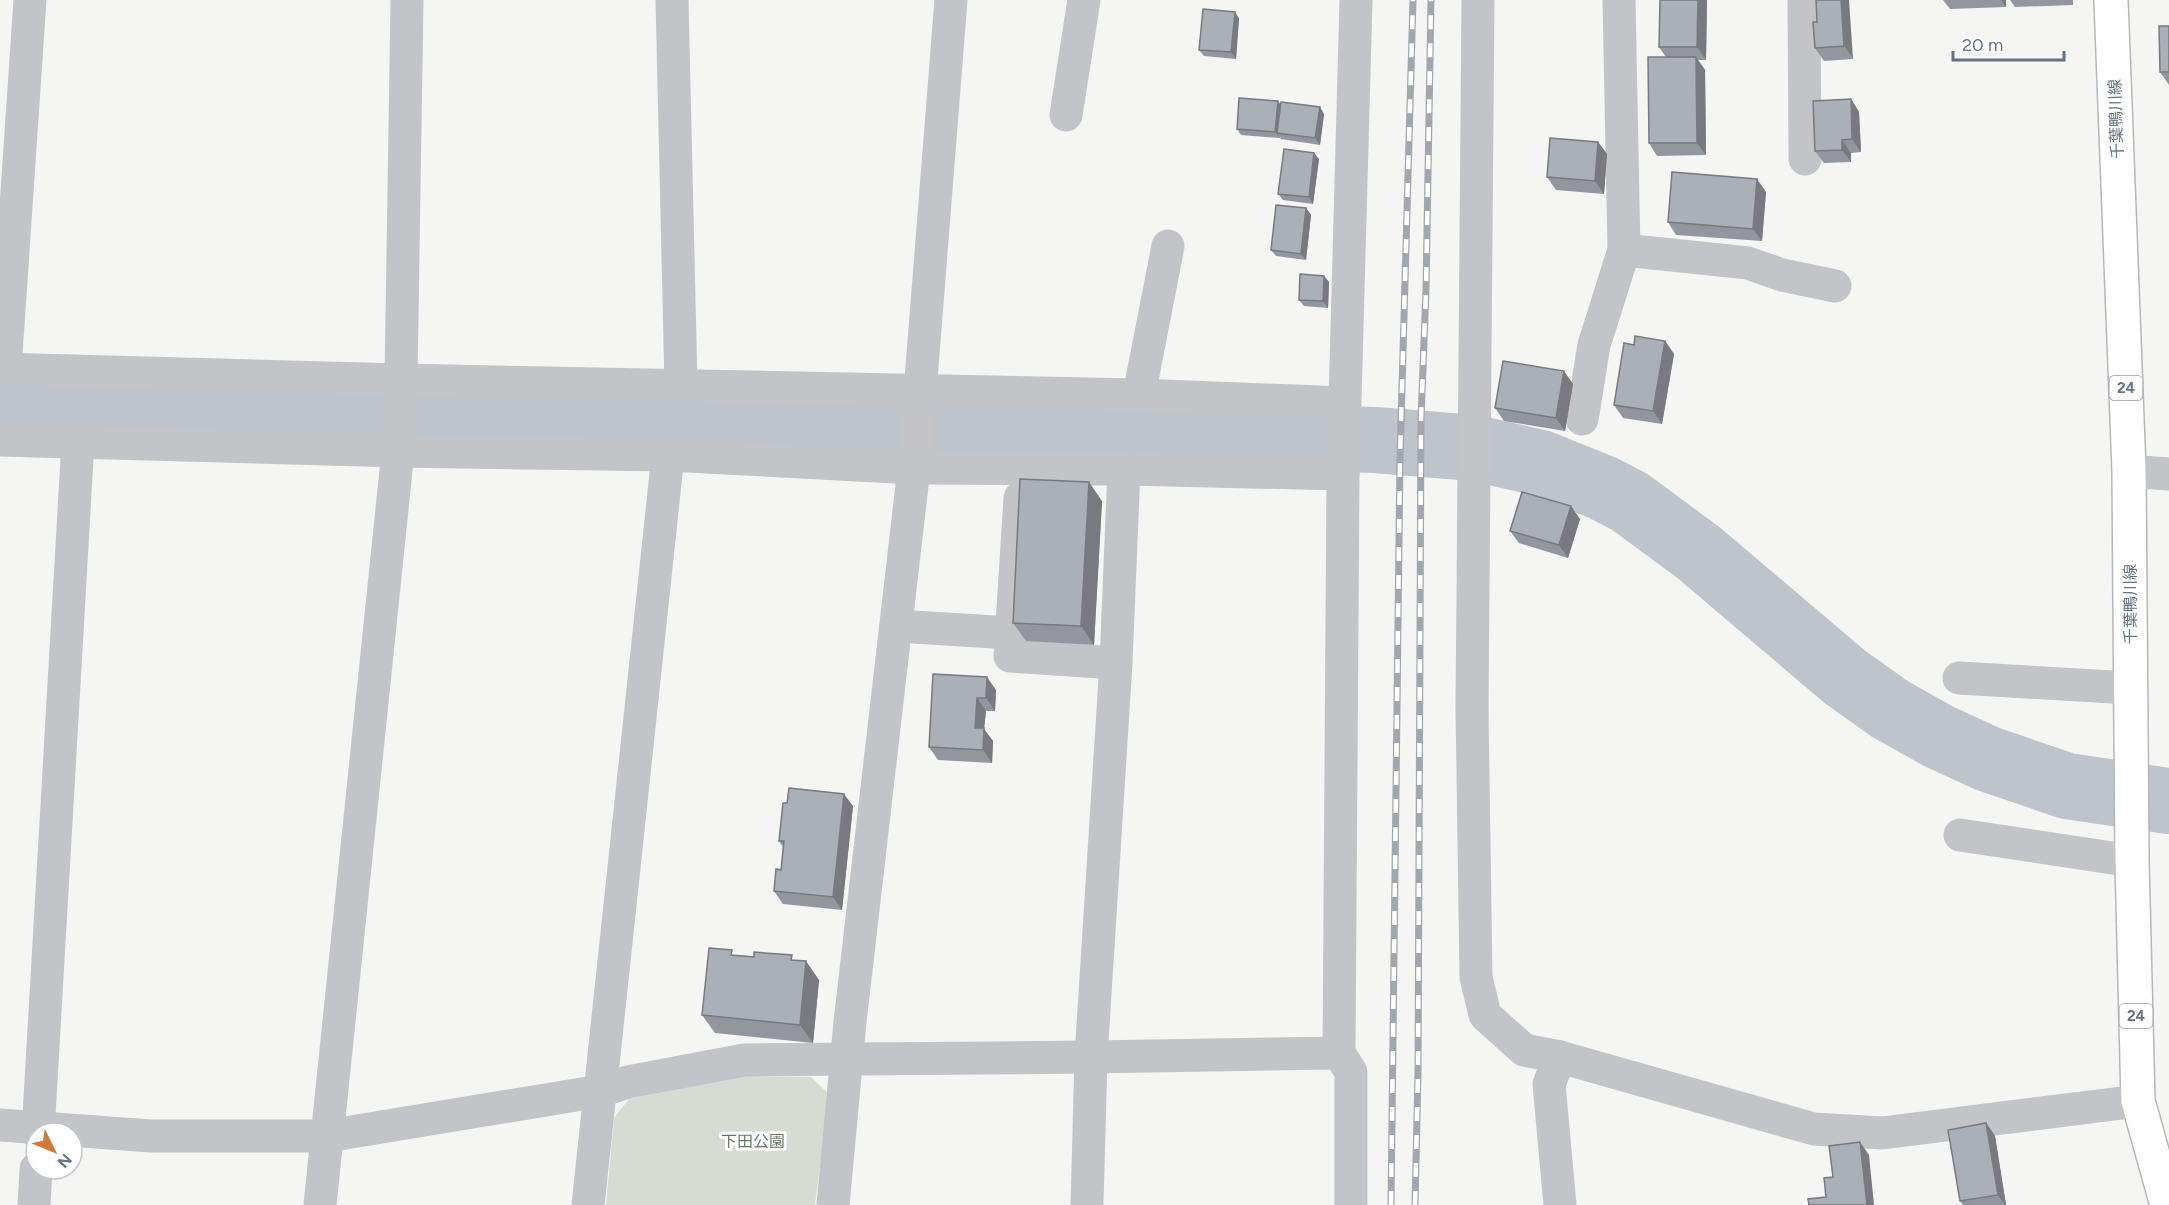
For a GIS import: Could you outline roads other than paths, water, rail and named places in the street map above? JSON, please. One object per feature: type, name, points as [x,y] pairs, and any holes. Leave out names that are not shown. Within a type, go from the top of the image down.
[{"type":"main road","name":"千葉鴨川線","points":[[2111,0],[2129,471],[2132,861],[2138,1101],[2167,1205]]},
{"type":"street","points":[[30,0],[2,369],[402,380],[1138,395],[1344,403]]},
{"type":"street","points":[[320,1205],[398,451],[402,380],[407,0]]},
{"type":"street","points":[[672,0],[681,385]]},
{"type":"street","points":[[833,1205],[846,1060],[914,468],[951,0]]},
{"type":"street","points":[[1066,115],[1084,0]]},
{"type":"street","points":[[1351,1205],[1351,1072],[1339,1053],[1344,403],[1356,0]]},
{"type":"street","points":[[1478,0],[1472,708],[1476,977],[1485,1015],[1524,1050],[1560,1057],[1814,1130],[1882,1134],[2138,1101]]},
{"type":"street","points":[[1582,419],[1594,345],[1624,250],[1619,0]]},
{"type":"street","points":[[1804,0],[1805,159]]},
{"type":"street","points":[[1138,395],[1168,246]]},
{"type":"street","points":[[1624,250],[1748,263],[1782,275],[1835,286]]},
{"type":"street","points":[[0,440],[668,456],[914,468],[1124,469],[1343,474]]},
{"type":"street","points":[[39,1121],[78,442]]},
{"type":"street","points":[[588,1205],[668,456]]},
{"type":"street","points":[[1022,469],[1010,656],[1116,663]]},
{"type":"street","points":[[1087,1205],[1091,1057],[1116,663],[1124,469]]},
{"type":"street","points":[[2129,471],[2169,474]]},
{"type":"street","points":[[896,626],[1011,633]]},
{"type":"street","points":[[1959,678],[2130,688]]},
{"type":"street","points":[[1960,835],[2132,861]]},
{"type":"street","points":[[84,1133],[151,1136],[327,1136],[600,1090],[628,1082],[744,1060],[1339,1053]]},
{"type":"street","points":[[1560,1057],[1549,1084],[1560,1205]]},
{"type":"street","points":[[0,1125],[24,1129]]},
{"type":"street","points":[[34,1205],[35,1181]]},
{"type":"waterway","points":[[0,411],[1130,433],[1375,440],[1474,448],[1541,463],[1603,488],[1630,502],[1699,553],[1845,677],[1890,709],[1938,736],[1988,759],[2067,786],[2169,801]]},
{"type":"railway","points":[[1391,1205],[1400,458],[1413,0]]},
{"type":"railway","points":[[1415,1205],[1418,1074],[1421,419],[1426,290],[1431,0]]},
{"type":"park label","name":"下田公園","points":[[753,1141]]}]
